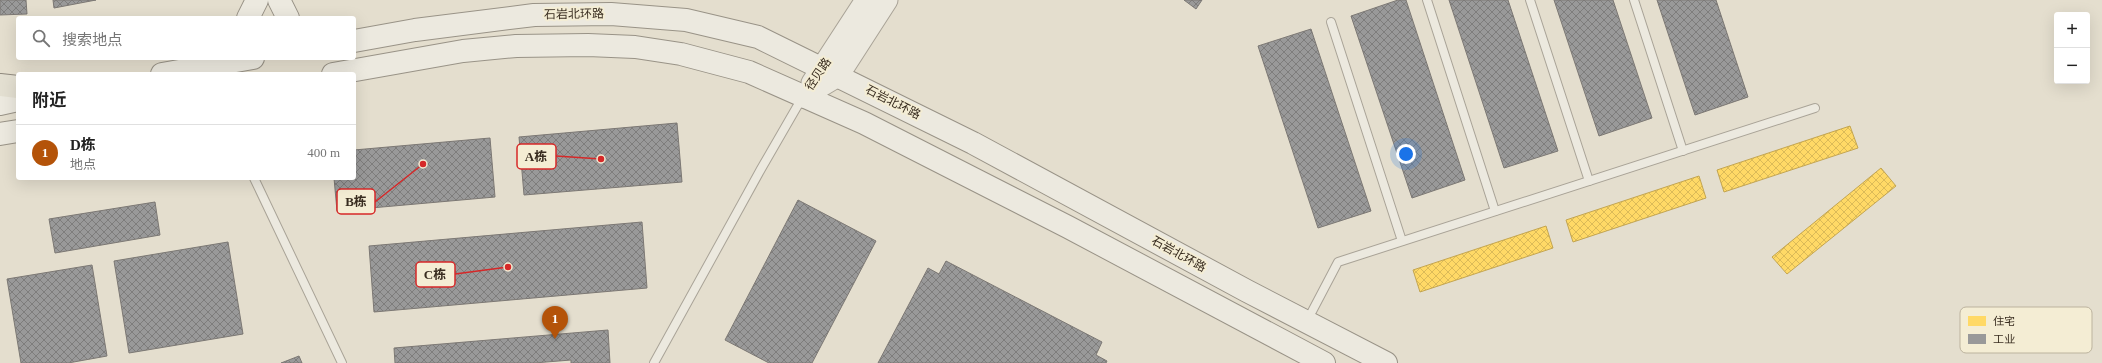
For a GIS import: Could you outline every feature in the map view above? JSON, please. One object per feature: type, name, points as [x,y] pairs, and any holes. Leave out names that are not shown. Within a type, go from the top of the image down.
[{"type":"main road","points":[[249,16],[256,0]]},
{"type":"main road","points":[[279,0],[287,16]]},
{"type":"main road","name":"石岩北环路","points":[[356,41],[422,29],[534,15],[611,14],[686,20],[758,37],[973,143],[1386,363]]},
{"type":"main road","points":[[344,72],[463,51],[516,46],[635,47],[681,54],[749,72],[802,97],[864,123],[1054,219],[1324,363]]},
{"type":"main road","points":[[169,72],[200,63],[232,60]]},
{"type":"main road","points":[[0,85],[16,87]]},
{"type":"main road","points":[[0,104],[16,100]]},
{"type":"main road","points":[[0,134],[16,131]]},
{"type":"street","name":"径贝路","points":[[830,72],[866,0]]},
{"type":"street","name":"径贝路","points":[[802,97],[830,72],[887,0]]},
{"type":"lane","points":[[1427,0],[1495,211]]},
{"type":"lane","points":[[1530,0],[1589,181]]},
{"type":"lane","points":[[1634,0],[1683,151]]},
{"type":"lane","points":[[1331,22],[1402,241]]},
{"type":"lane","points":[[654,363],[802,97]]},
{"type":"lane","points":[[1307,322],[1338,262],[1815,108]]},
{"type":"lane","points":[[255,180],[342,363]]},
{"type":"building: 住宅","points":[[1850,126],[1858,148],[1724,192],[1717,170]]},
{"type":"building: 住宅","points":[[1881,168],[1896,186],[1787,274],[1772,257]]},
{"type":"building: 住宅","points":[[1699,176],[1706,198],[1573,242],[1566,220]]},
{"type":"building: 住宅","points":[[1546,226],[1553,248],[1420,292],[1413,270]]},
{"type":"building: 工业","points":[[0,0],[26,0],[27,14],[0,15]]},
{"type":"building: 工业","points":[[53,0],[96,0],[54,8]]},
{"type":"building: 工业","points":[[1184,0],[1202,0],[1196,9]]},
{"type":"building: 工业","points":[[1398,0],[1406,0],[1465,180],[1412,198],[1351,16]]},
{"type":"building: 工业","points":[[1449,0],[1508,0],[1558,151],[1504,168]]},
{"type":"building: 工业","points":[[1554,0],[1613,0],[1652,118],[1599,136]]},
{"type":"building: 工业","points":[[1657,0],[1716,0],[1748,97],[1695,115]]},
{"type":"building: 工业","points":[[1311,29],[1371,211],[1318,228],[1258,46]]},
{"type":"building: 工业","points":[[677,123],[682,182],[524,195],[519,137]]},
{"type":"building: 工业","points":[[490,138],[495,197],[337,211],[334,180],[356,180],[356,150]]},
{"type":"building: 工业","points":[[798,200],[876,241],[812,363],[769,363],[725,340]]},
{"type":"building: 工业","points":[[155,202],[160,235],[55,253],[49,219]]},
{"type":"building: 工业","points":[[642,222],[647,288],[374,312],[369,246]]},
{"type":"building: 工业","points":[[228,242],[243,334],[129,353],[114,261]]},
{"type":"building: 工业","points":[[946,261],[1102,342],[1096,355],[1107,361],[1106,363],[878,363],[928,268],[939,274]]},
{"type":"building: 工业","points":[[92,265],[107,356],[68,363],[21,363],[7,279]]},
{"type":"building: 工业","points":[[608,330],[610,363],[571,363],[571,360],[534,363],[395,363],[394,348]]},
{"type":"building: 工业","points":[[299,356],[302,363],[281,363]]},
{"type":"place","name":"A栋","points":[[601,159]]},
{"type":"place","name":"B栋","points":[[423,164]]},
{"type":"place","name":"C栋","points":[[508,267]]},
{"type":"place","name":"D栋","points":[[555,339]]}]
